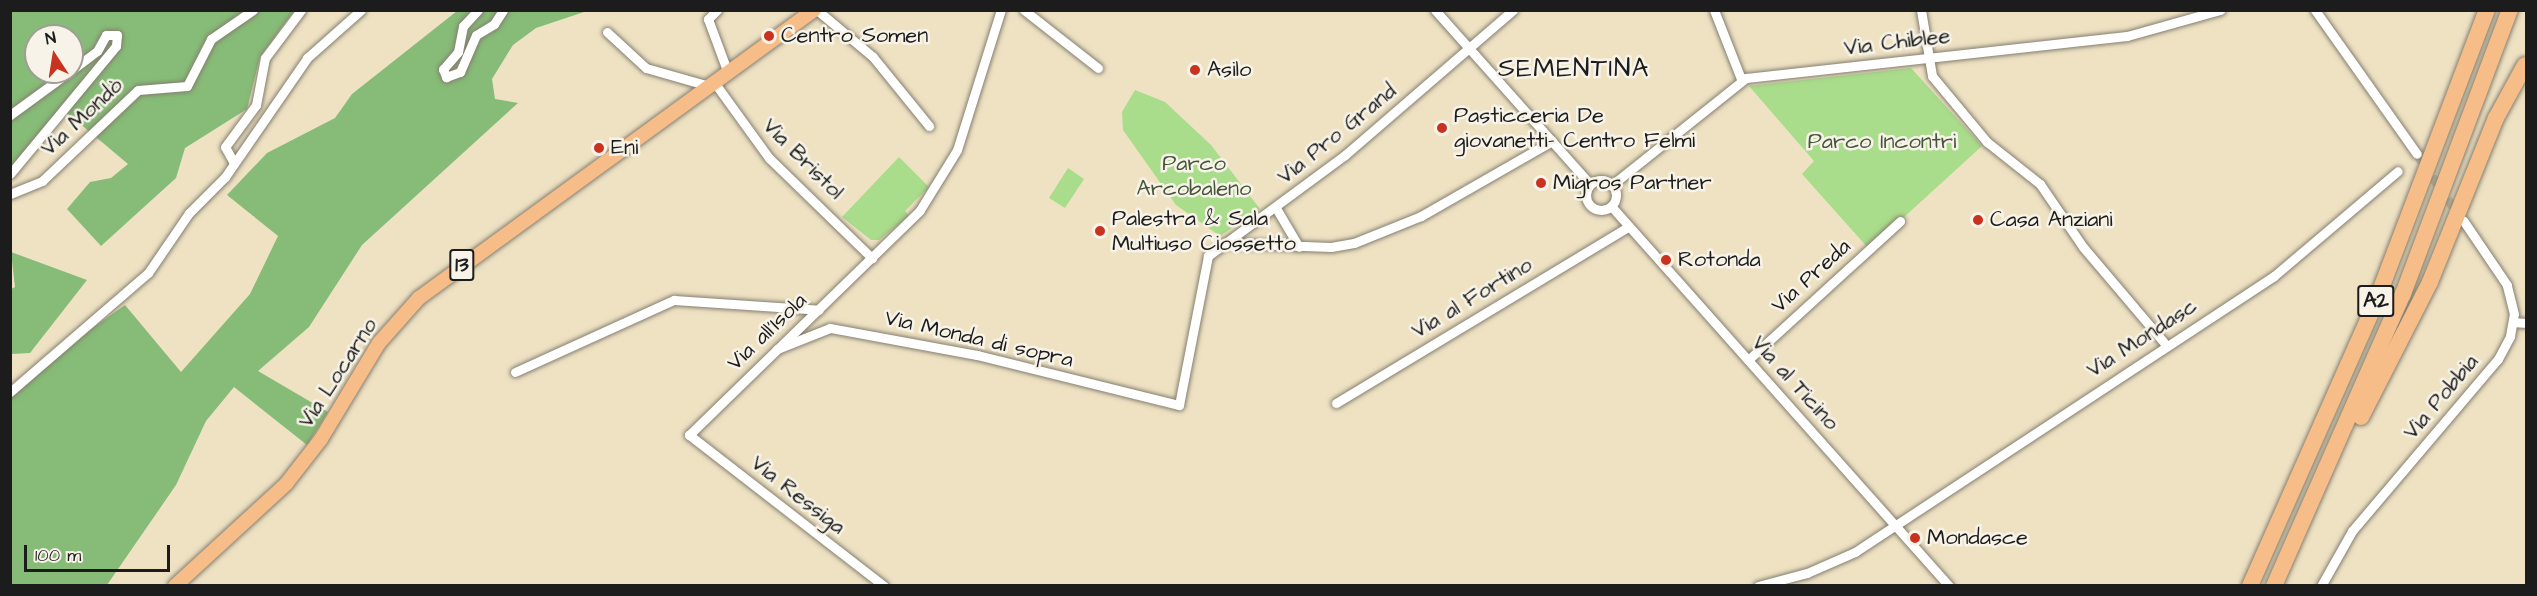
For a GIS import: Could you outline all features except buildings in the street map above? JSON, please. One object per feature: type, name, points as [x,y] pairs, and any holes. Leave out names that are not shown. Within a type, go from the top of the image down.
[{"type":"highway","name":"A2","points":[[2250,585],[2377,299],[2487,10]]},
{"type":"highway","name":"A2","points":[[2274,585],[2414,268],[2510,10]]},
{"type":"highway","name":"A2","points":[[2297,536],[2430,282],[2496,118],[2525,65]]},
{"type":"main road","name":"Via Locarno","points":[[175,585],[286,484],[321,439],[371,354],[411,306],[813,11]]},
{"type":"street","name":"Via Mondò","points":[[10,194],[42,181],[138,90],[187,86],[211,39],[253,10]]},
{"type":"street","points":[[234,163],[225,147],[256,105],[265,58],[301,10]]},
{"type":"street","points":[[10,392],[148,273],[189,213],[234,163],[307,58],[361,10]]},
{"type":"street","points":[[478,10],[463,26],[458,52],[443,69],[446,77],[459,72],[476,35],[494,24],[503,10]]},
{"type":"street","points":[[717,10],[708,19],[728,73]]},
{"type":"street","name":"Via all'Isola","points":[[689,435],[914,216],[949,166],[1001,10]]},
{"type":"street","points":[[1024,10],[1098,68]]},
{"type":"street","points":[[1436,10],[1590,184],[1591,205],[1611,206],[1616,196],[1613,184]]},
{"type":"street","name":"Via Pro Grand","points":[[1179,405],[1204,263],[1224,243],[1276,208],[1513,10]]},
{"type":"street","points":[[1613,184],[1741,79],[1714,10]]},
{"type":"street","points":[[1921,10],[1925,58],[1932,76],[1988,142],[2040,184],[2083,247],[2166,345]]},
{"type":"street","name":"Via Chiblee","points":[[1741,79],[2127,36],[2220,10]]},
{"type":"street","points":[[2315,10],[2417,154]]},
{"type":"street","points":[[813,11],[873,57],[929,126]]},
{"type":"street","points":[[607,32],[646,68],[712,84]]},
{"type":"street","name":"Via Mondò","points":[[10,174],[116,46],[117,35],[106,35],[97,51],[84,61]]},
{"type":"street","name":"Via Mondò","points":[[10,115],[53,84]]},
{"type":"street","name":"Via Bristol","points":[[712,84],[769,158],[872,258]]},
{"type":"street","points":[[1224,243],[1299,247],[1347,245],[1421,216],[1552,141]]},
{"type":"street","name":"Via Mondasc","points":[[1895,524],[2274,276],[2398,171]]},
{"type":"street","points":[[1590,184],[1601,179],[1613,184]]},
{"type":"street","name":"Via al Ticino","points":[[1611,206],[1949,585]]},
{"type":"street","points":[[1276,208],[1299,247]]},
{"type":"street","points":[[2463,220],[2504,278],[2513,322],[2526,324]]},
{"type":"street","name":"Via Preda","points":[[1748,360],[1900,221]]},
{"type":"street","name":"Via al Fortino","points":[[1336,403],[1628,227]]},
{"type":"street","points":[[516,372],[674,300],[819,310]]},
{"type":"street","name":"Via Pobbia","points":[[2321,585],[2352,531],[2498,359],[2513,322]]},
{"type":"street","name":"Via Monda di sopra","points":[[777,349],[830,328],[977,355],[1179,405]]},
{"type":"street","name":"Via Ressiga","points":[[689,435],[884,585]]},
{"type":"street","points":[[1758,585],[1841,560],[1895,524]]},
{"type":"green space","points":[[11,11],[294,11],[260,57],[247,109],[185,148],[176,178],[101,246],[67,209],[90,182],[111,178],[128,164],[66,112],[11,169]]},
{"type":"green space","points":[[457,11],[587,11],[536,28],[513,45],[492,79],[495,99],[518,103],[362,245],[309,327],[258,371],[328,412],[307,445],[234,387],[206,421],[176,485],[107,585],[11,586],[10,387],[125,305],[181,372],[250,294],[278,236],[227,195],[267,153],[335,118],[352,94]]},
{"type":"green space","name":"Parco Incontri","points":[[1911,68],[1982,146],[1869,249],[1802,174],[1814,161],[1749,86]]},
{"type":"green space","name":"Parco Arcobaleno","points":[[1135,90],[1165,102],[1211,145],[1260,209],[1220,236],[1176,205],[1123,130],[1122,112]]},
{"type":"green space","points":[[899,157],[929,187],[905,211],[909,216],[879,240],[871,240],[842,217]]},
{"type":"green space","points":[[1068,168],[1084,179],[1065,208],[1049,198]]},
{"type":"green space","points":[[11,252],[87,280],[30,353],[11,354],[11,289],[15,287]]},
{"type":"tunnel","points":[[2417,154],[2458,214]]},
{"type":"place","name":"Centro Somen","points":[[769,36]]},
{"type":"place","name":"Asilo","points":[[1195,70]]},
{"type":"place","name":"Pasticceria De giovanetti- Centro Felmi","points":[[1442,128]]},
{"type":"place","name":"Eni","points":[[599,148]]},
{"type":"place","name":"Migros Partner","points":[[1541,183]]},
{"type":"place","name":"Casa Anziani","points":[[1978,220]]},
{"type":"place","name":"Palestra & Sala Multiuso Ciossetto","points":[[1100,231]]},
{"type":"place","name":"Rotonda","points":[[1666,260]]},
{"type":"place","name":"Mondasce","points":[[1915,538]]},
{"type":"district","name":"SEMENTINA","points":[[1574,69]]}]
